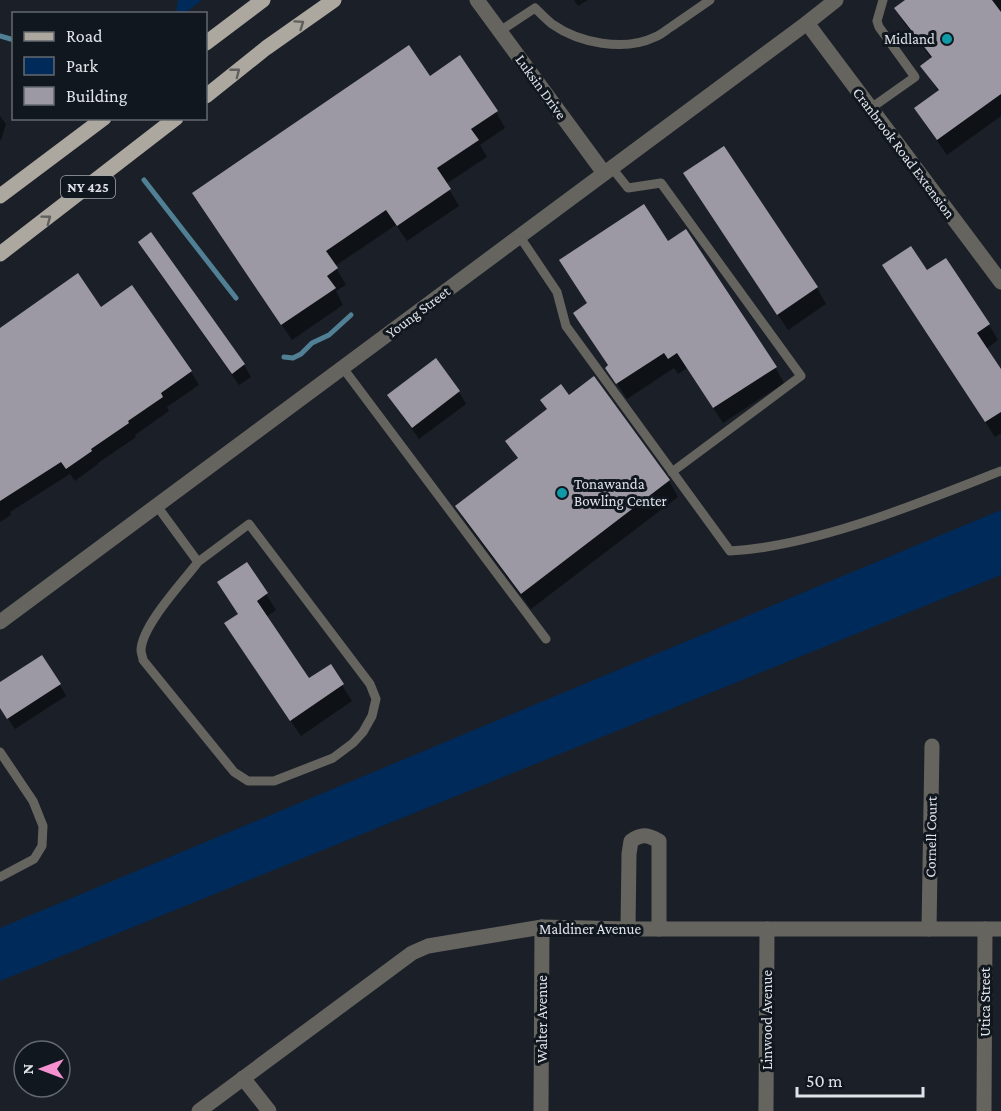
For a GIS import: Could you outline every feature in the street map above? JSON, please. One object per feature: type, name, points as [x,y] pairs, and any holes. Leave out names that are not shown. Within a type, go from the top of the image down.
[{"type":"main road","points":[[207,42],[263,0]]},
{"type":"main road","points":[[207,95],[334,0]]},
{"type":"main road","name":"NY 425","points":[[0,196],[101,120]]},
{"type":"main road","name":"NY 425","points":[[0,254],[173,120]]},
{"type":"main road","points":[[0,184],[45,162]]},
{"type":"street","name":"Luksin Drive","points":[[477,0],[608,171]]},
{"type":"street","name":"Young Street","points":[[0,622],[520,237],[835,0]]},
{"type":"street","name":"Cranbrook Road Extension","points":[[807,23],[1001,282]]},
{"type":"street","name":"Cornell Court","points":[[930,929],[932,746]]},
{"type":"street","points":[[628,930],[629,854],[631,841],[638,836],[650,836],[659,841],[659,929]]},
{"type":"street","name":"Maldiner Avenue","points":[[199,1111],[412,953],[428,946],[542,927],[628,930],[1001,929]]},
{"type":"street","name":"Walter Avenue","points":[[541,1111],[542,927]]},
{"type":"street","name":"Linwood Avenue","points":[[766,1111],[767,929]]},
{"type":"street","name":"Utica Street","points":[[984,1111],[985,929]]},
{"type":"street","points":[[243,1078],[269,1111]]},
{"type":"lane","points":[[500,32],[535,8],[550,23],[582,38],[610,44],[635,43],[655,37],[710,0]]},
{"type":"lane","points":[[871,108],[915,77],[879,27],[877,21],[884,0]]},
{"type":"lane","points":[[608,171],[628,189],[661,183],[801,376],[672,472]]},
{"type":"lane","points":[[520,237],[557,292],[566,326],[730,551],[766,547],[815,537],[883,516],[1001,471]]},
{"type":"lane","points":[[343,368],[546,639]]},
{"type":"lane","points":[[157,506],[198,562]]},
{"type":"lane","points":[[249,524],[370,684],[376,699],[372,716],[363,732],[333,758],[274,781],[248,781],[234,772],[143,660],[141,650],[147,631],[198,562],[249,524]]},
{"type":"lane","points":[[0,752],[33,801],[43,826],[42,846],[34,859],[0,876]]},
{"type":"green space","points":[[178,0],[202,0],[186,12],[176,12]]},
{"type":"green space","points":[[1001,510],[1001,575],[0,981],[0,928]]},
{"type":"building","points":[[905,0],[992,0],[1001,12],[1001,94],[937,140],[914,108],[939,90],[920,66],[932,57],[894,8]]},
{"type":"building","points":[[409,45],[430,76],[460,55],[498,111],[471,129],[479,140],[437,168],[451,189],[397,226],[386,210],[326,251],[338,268],[327,276],[336,288],[281,325],[192,193]]},
{"type":"building","points":[[724,146],[818,287],[777,315],[683,173]]},
{"type":"building","points":[[644,204],[668,241],[686,229],[777,367],[713,408],[677,353],[668,359],[664,353],[616,384],[605,368],[608,365],[573,313],[587,303],[559,260]]},
{"type":"building","points":[[151,232],[245,364],[232,374],[138,242]]},
{"type":"building","points":[[911,246],[927,270],[946,258],[990,324],[977,333],[1001,369],[1001,412],[985,422],[882,265]]},
{"type":"building","points":[[78,273],[101,307],[132,285],[192,371],[161,393],[163,397],[66,469],[61,462],[0,501],[0,328]]},
{"type":"building","points":[[436,358],[460,391],[412,428],[387,395]]},
{"type":"building","name":"Tonawanda Bowling Center","points":[[594,376],[670,480],[521,594],[455,506],[518,458],[505,441],[547,409],[540,400],[561,384],[569,395]]},
{"type":"building","points":[[247,562],[268,593],[257,601],[309,678],[331,664],[344,684],[290,721],[224,623],[238,614],[217,582]]},
{"type":"building","points":[[42,655],[61,684],[7,719],[0,708],[0,682]]},
{"type":"waterway","points":[[0,36],[12,39]]},
{"type":"waterway","points":[[144,180],[236,298]]},
{"type":"waterway","points":[[284,357],[293,358],[301,354],[312,343],[329,335],[351,315]]},
{"type":"place","name":"Midland","points":[[947,39]]},
{"type":"place","name":"Tonawanda Bowling Center","points":[[562,493]]}]
